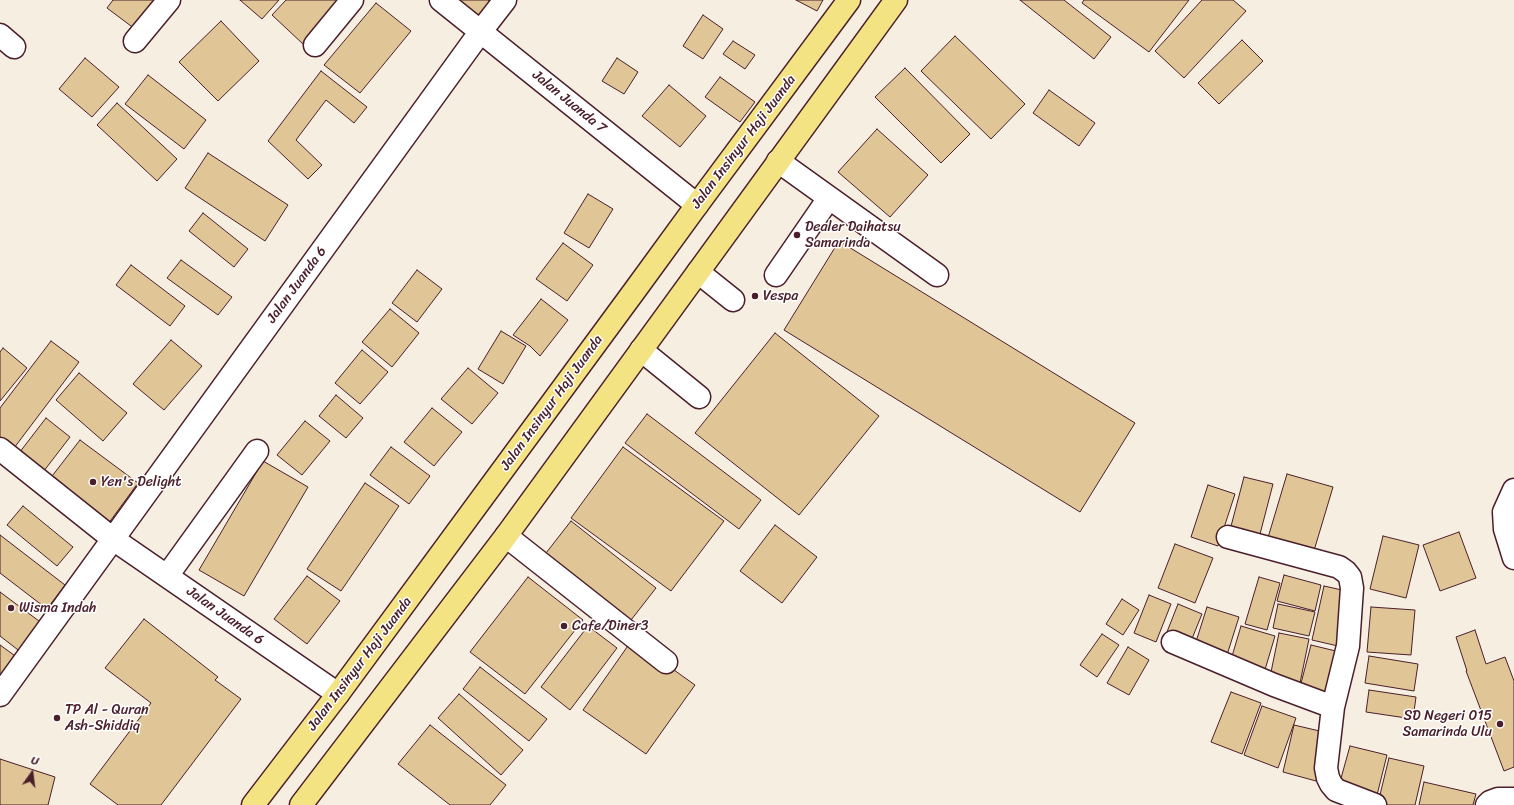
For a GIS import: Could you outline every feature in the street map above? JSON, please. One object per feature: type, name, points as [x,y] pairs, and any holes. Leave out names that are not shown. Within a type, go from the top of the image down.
[{"type":"highway","name":"Jalan Insinyur Haji Juanda","points":[[253,805],[338,694],[697,204],[849,0]]},
{"type":"highway","points":[[301,805],[506,536],[896,0]]},
{"type":"street","points":[[136,41],[169,0]]},
{"type":"street","points":[[315,45],[352,0]]},
{"type":"street","name":"Jalan Juanda 7","points":[[441,0],[697,204]]},
{"type":"street","name":"Jalan Juanda 6","points":[[113,539],[505,0]]},
{"type":"street","points":[[778,162],[937,275]]},
{"type":"street","points":[[776,275],[829,198]]},
{"type":"street","points":[[698,272],[733,300]]},
{"type":"street","points":[[641,350],[699,397]]},
{"type":"street","name":"Jalan Juanda 6","points":[[0,449],[113,539],[338,694]]},
{"type":"street","points":[[167,576],[257,451]]},
{"type":"street","points":[[1514,490],[1504,512],[1505,529],[1514,558]]},
{"type":"street","points":[[506,536],[666,662]]},
{"type":"street","points":[[1228,537],[1339,567],[1350,576],[1352,588],[1348,646],[1333,708],[1326,756],[1326,768],[1328,778],[1336,790],[1375,805]]},
{"type":"street","points":[[0,695],[113,539]]},
{"type":"street","points":[[1173,642],[1274,685],[1333,708]]},
{"type":"street","points":[[1487,805],[1498,798],[1514,799]]},
{"type":"building","points":[[113,0],[158,0],[135,29],[107,8]]},
{"type":"building","points":[[240,0],[279,0],[262,19]]},
{"type":"building","points":[[286,0],[345,0],[303,44],[272,15]]},
{"type":"building","points":[[452,0],[488,0],[495,6],[478,27]]},
{"type":"building","points":[[796,0],[823,0],[817,11]]},
{"type":"building","points":[[1020,0],[1064,0],[1111,37],[1094,59]]},
{"type":"building","points":[[1084,0],[1189,0],[1149,52],[1082,3]]},
{"type":"building","points":[[1202,0],[1233,0],[1246,11],[1184,78],[1155,51]]},
{"type":"building","points":[[376,3],[411,31],[360,93],[324,65]]},
{"type":"building","points":[[703,15],[723,29],[703,59],[683,46]]},
{"type":"building","points":[[221,21],[259,61],[218,101],[179,62]]},
{"type":"building","points":[[955,36],[1025,104],[991,139],[921,71]]},
{"type":"building","points":[[1242,40],[1263,61],[1219,104],[1198,83]]},
{"type":"building","points":[[733,41],[755,55],[745,69],[723,54]]},
{"type":"building","points":[[85,58],[119,87],[92,117],[59,89]]},
{"type":"building","points":[[617,58],[638,72],[624,94],[602,81]]},
{"type":"building","points":[[905,68],[970,134],[941,163],[875,97]]},
{"type":"building","points":[[321,71],[367,107],[354,123],[326,100],[296,140],[322,165],[308,179],[268,141]]},
{"type":"building","points":[[148,75],[206,120],[184,149],[125,104]]},
{"type":"building","points":[[720,77],[755,102],[740,122],[705,97]]},
{"type":"building","points":[[669,85],[706,116],[680,147],[642,116]]},
{"type":"building","points":[[1049,90],[1095,123],[1079,146],[1033,113]]},
{"type":"building","points":[[117,103],[177,159],[157,181],[97,125]]},
{"type":"building","points":[[877,129],[928,175],[890,217],[838,172]]},
{"type":"building","points":[[208,153],[288,205],[265,241],[185,188]]},
{"type":"building","points":[[588,194],[613,209],[589,248],[564,233]]},
{"type":"building","points":[[203,213],[248,249],[234,267],[189,231]]},
{"type":"building","points":[[839,241],[1135,423],[1080,512],[784,330]]},
{"type":"building","points":[[563,243],[593,265],[567,301],[536,279]]},
{"type":"building","points":[[181,260],[232,297],[218,315],[167,278]]},
{"type":"building","points":[[131,265],[185,306],[170,326],[116,285]]},
{"type":"building","points":[[417,270],[442,289],[417,322],[392,303]]},
{"type":"building","points":[[541,299],[568,320],[540,356],[530,346],[513,335]]},
{"type":"building","points":[[390,309],[419,333],[392,367],[362,342]]},
{"type":"building","points":[[501,331],[526,346],[503,384],[478,369]]},
{"type":"building","points":[[775,333],[879,416],[799,515],[695,433]]},
{"type":"building","points":[[171,340],[202,366],[164,410],[133,384]]},
{"type":"building","points":[[51,341],[79,362],[11,452],[0,444],[0,408]]},
{"type":"building","points":[[3,348],[27,368],[0,401],[0,352]]},
{"type":"building","points":[[362,350],[388,372],[360,404],[335,383]]},
{"type":"building","points":[[468,368],[498,393],[472,424],[441,399]]},
{"type":"building","points":[[79,373],[127,413],[103,441],[56,400]]},
{"type":"building","points":[[336,395],[363,418],[346,438],[319,416]]},
{"type":"building","points":[[432,408],[462,432],[434,466],[404,442]]},
{"type":"building","points":[[647,414],[761,500],[739,529],[625,443]]},
{"type":"building","points":[[46,418],[70,437],[40,476],[16,457]]},
{"type":"building","points":[[305,421],[330,441],[302,475],[277,455]]},
{"type":"building","name":"Yen's Delight","points":[[80,440],[138,483],[108,524],[49,480]]},
{"type":"building","points":[[391,447],[430,476],[409,504],[370,475]]},
{"type":"building","points":[[623,447],[724,521],[671,591],[571,518]]},
{"type":"building","points":[[263,461],[308,487],[244,596],[199,570]]},
{"type":"building","points":[[1287,474],[1333,487],[1313,554],[1267,541]]},
{"type":"building","points":[[1244,477],[1273,484],[1259,538],[1230,530]]},
{"type":"building","points":[[365,483],[399,506],[341,591],[307,569]]},
{"type":"building","points":[[1208,485],[1235,494],[1218,546],[1191,537]]},
{"type":"building","points":[[23,506],[73,547],[57,566],[7,525]]},
{"type":"building","points":[[571,521],[656,588],[624,629],[539,562]]},
{"type":"building","points":[[775,525],[817,557],[782,603],[740,571]]},
{"type":"building","points":[[1459,532],[1476,578],[1440,591],[1423,545]]},
{"type":"building","points":[[0,535],[65,585],[47,609],[0,573]]},
{"type":"building","points":[[1383,536],[1419,545],[1406,598],[1370,589]]},
{"type":"building","points":[[1175,544],[1213,558],[1195,603],[1158,588]]},
{"type":"building","points":[[1284,575],[1321,585],[1315,611],[1277,601]]},
{"type":"building","points":[[307,576],[340,601],[307,644],[274,619]]},
{"type":"building","points":[[528,577],[583,620],[525,694],[470,652]]},
{"type":"building","points":[[1259,577],[1280,583],[1267,630],[1245,624]]},
{"type":"building","points":[[1324,586],[1351,592],[1338,646],[1312,640]]},
{"type":"building","name":"Wisma Indah","points":[[0,592],[43,624],[22,653],[0,636]]},
{"type":"building","points":[[1149,595],[1171,604],[1156,642],[1134,633]]},
{"type":"building","points":[[1122,599],[1139,610],[1123,635],[1106,624]]},
{"type":"building","points":[[1178,604],[1202,614],[1189,646],[1165,637]]},
{"type":"building","points":[[1278,604],[1315,612],[1309,636],[1273,628]]},
{"type":"building","points":[[1207,607],[1239,617],[1226,658],[1194,648]]},
{"type":"building","points":[[1371,607],[1415,610],[1411,655],[1367,652]]},
{"type":"building","points":[[144,619],[218,677],[215,680],[241,699],[161,805],[118,805],[90,784],[151,703],[105,668]]},
{"type":"building","points":[[588,626],[617,648],[570,710],[541,687]]},
{"type":"building","points":[[1241,626],[1275,636],[1264,673],[1230,663]]},
{"type":"building","name":"SD Negeri 015 Samarinda Ulu","points":[[1475,630],[1486,664],[1505,657],[1514,681],[1514,767],[1504,771],[1466,671],[1456,637]]},
{"type":"building","points":[[1279,633],[1309,639],[1299,688],[1269,682]]},
{"type":"building","points":[[1102,634],[1119,645],[1097,677],[1080,665]]},
{"type":"building","points":[[632,640],[695,685],[646,754],[583,710]]},
{"type":"building","points":[[0,645],[18,658],[0,684]]},
{"type":"building","points":[[1311,645],[1344,653],[1332,700],[1299,691]]},
{"type":"building","points":[[1128,647],[1149,660],[1129,695],[1107,683]]},
{"type":"building","points":[[1369,656],[1418,664],[1414,691],[1365,683]]},
{"type":"building","points":[[480,667],[547,719],[529,741],[463,689]]},
{"type":"building","points":[[1369,690],[1416,697],[1413,719],[1366,712]]},
{"type":"building","points":[[1231,692],[1261,703],[1242,754],[1211,742]]},
{"type":"building","points":[[459,694],[523,750],[501,775],[438,718]]},
{"type":"building","points":[[1262,706],[1296,718],[1278,768],[1244,755]]},
{"type":"building","points":[[430,725],[506,785],[490,805],[450,805],[398,764]]},
{"type":"building","points":[[1294,725],[1328,733],[1316,781],[1283,772]]},
{"type":"building","points":[[1350,746],[1387,755],[1376,799],[1338,789]]},
{"type":"building","points":[[1389,758],[1424,766],[1415,805],[1385,805],[1378,803]]},
{"type":"building","points":[[0,759],[55,777],[48,805],[0,805]]},
{"type":"building","points":[[1424,782],[1476,794],[1473,805],[1419,805]]},
{"type":"place","name":"Dealer Daihatsu Samarinda","points":[[797,235]]},
{"type":"place","name":"Vespa","points":[[755,296]]},
{"type":"place","name":"Yen's Delight","points":[[93,482]]},
{"type":"place","name":"Wisma Indah","points":[[11,608]]},
{"type":"place","name":"Cafe/Diner3","points":[[564,626]]},
{"type":"place","name":"TP Al - Quran Ash-Shiddiq","points":[[57,718]]},
{"type":"place","name":"SD Negeri 015 Samarinda Ulu","points":[[1500,724]]}]
